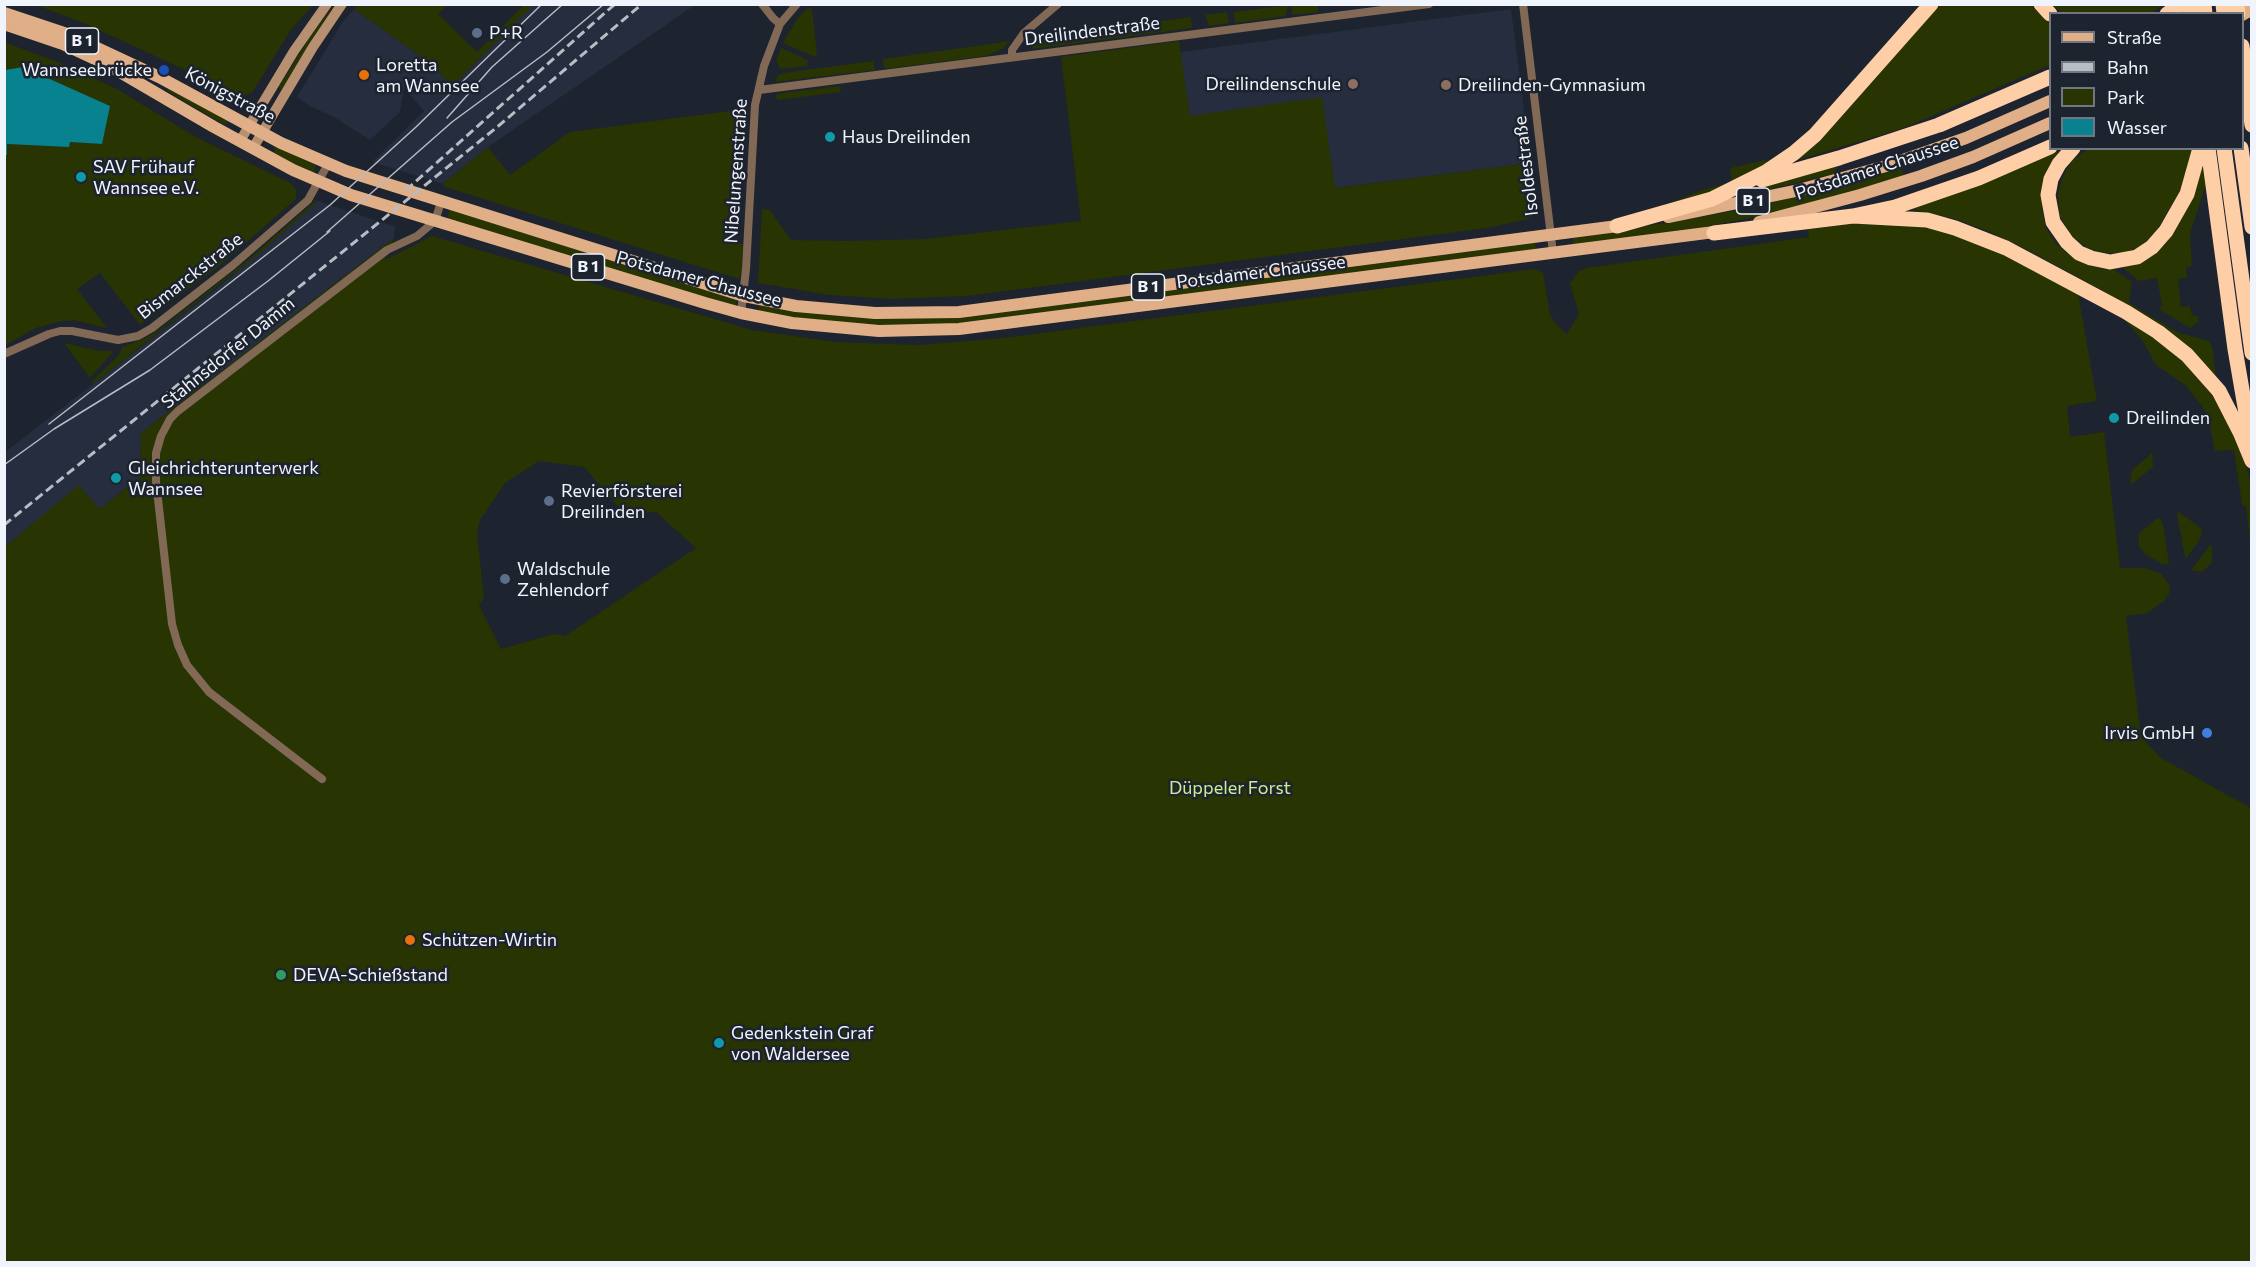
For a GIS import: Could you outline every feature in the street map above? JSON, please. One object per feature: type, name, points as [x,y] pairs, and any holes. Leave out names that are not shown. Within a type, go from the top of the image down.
[{"type":"highway","points":[[1739,187],[1794,153],[1815,135],[1931,4]]},
{"type":"highway","points":[[2246,43],[2252,81]]},
{"type":"highway","points":[[2246,43],[2252,125]]},
{"type":"highway","points":[[1617,226],[1680,209],[1739,187],[1940,125],[2049,77]]},
{"type":"highway","points":[[1714,233],[1853,216],[1895,207],[1941,192],[2049,147]]},
{"type":"highway","points":[[2071,150],[2059,164],[2051,179],[2048,195],[2053,222],[2067,242],[2079,253],[2100,261],[2110,262],[2127,260],[2145,252],[2166,231],[2177,214],[2191,183],[2199,150]]},
{"type":"highway","points":[[2208,150],[2235,349],[2252,446]]},
{"type":"highway","points":[[2224,150],[2252,353]]},
{"type":"highway","points":[[2241,150],[2252,227]]},
{"type":"highway","points":[[1853,216],[1927,220],[1956,228],[2006,248],[2126,312],[2158,332],[2187,355],[2219,391],[2252,461]]},
{"type":"main road","points":[[240,141],[294,51],[327,4]]},
{"type":"main road","points":[[253,148],[313,46],[342,4]]},
{"type":"main road","points":[[2209,12],[2222,4]]},
{"type":"main road","name":"Königstraße","points":[[4,13],[67,34],[159,77],[262,133],[328,164],[441,202]]},
{"type":"main road","name":"Königstraße","points":[[4,24],[63,44],[108,65],[240,141],[319,182],[351,195],[435,222]]},
{"type":"main road","points":[[269,92],[282,100]]},
{"type":"main road","name":"Potsdamer Chaussee","points":[[441,202],[744,296],[796,306],[857,313],[959,312],[1551,235],[1716,209],[1840,180],[1886,166],[1966,138],[2049,101]]},
{"type":"main road","name":"Potsdamer Chaussee","points":[[435,222],[741,313],[792,323],[848,329],[923,331],[959,329],[1714,233],[1810,209],[1921,176],[1973,157],[2049,123]]},
{"type":"street","points":[[762,4],[780,24]]},
{"type":"street","name":"Nibelungenstraße","points":[[741,313],[744,296],[755,105],[764,66],[780,24],[797,4]]},
{"type":"street","points":[[1012,57],[1012,50],[1024,33],[1058,4]]},
{"type":"street","name":"Dreilindenstraße","points":[[759,90],[1429,4]]},
{"type":"street","name":"Isoldestraße","points":[[1523,4],[1554,253]]},
{"type":"street","name":"Bismarckstraße","points":[[4,354],[49,333],[60,331],[118,340],[138,336],[152,328],[233,265],[308,200],[328,164]]},
{"type":"street","points":[[435,222],[441,202]]},
{"type":"street","name":"Stahnsdorfer Damm","points":[[322,779],[209,692],[187,665],[172,624],[156,481],[156,453],[161,436],[170,419],[178,411],[387,250],[417,236],[435,222]]},
{"type":"shaded area","points":[[533,5],[695,5],[488,147],[443,184],[372,162],[424,111],[404,88],[400,112],[370,140],[297,97],[342,23],[354,9],[430,63],[452,86]]},
{"type":"shaded area","name":"Dreilindenschule","points":[[1511,9],[1531,163],[1200,205],[1180,52]]},
{"type":"shaded area","points":[[318,201],[393,226],[395,224],[394,238],[141,433],[140,477],[100,509],[79,486],[5,547],[5,452],[221,285]]},
{"type":"green space","points":[[358,4],[448,5],[438,14],[477,52],[524,5],[533,5],[452,86],[430,63],[354,9]]},
{"type":"green space","points":[[36,5],[313,5],[290,31],[252,93],[239,97],[86,24]]},
{"type":"green space","points":[[336,5],[283,89],[280,89],[279,87],[311,35]]},
{"type":"green space","points":[[1288,5],[1286,16],[1235,23],[1233,12]]},
{"type":"green space","points":[[1292,5],[1318,5],[1318,12],[1292,15]]},
{"type":"green space","points":[[1940,5],[2031,5],[2049,23],[2049,65],[1904,128],[1798,160]]},
{"type":"green space","points":[[2052,5],[2164,5],[2152,12],[2061,12]]},
{"type":"green space","points":[[808,8],[812,9],[817,54],[815,57],[783,43],[797,19]]},
{"type":"green space","points":[[1227,12],[1229,23],[1209,26],[1205,15]]},
{"type":"green space","points":[[1191,17],[1192,28],[1033,49],[1028,42],[1029,39]]},
{"type":"green space","points":[[1011,41],[1002,49],[986,56],[884,69],[883,59]]},
{"type":"green space","points":[[1179,41],[1190,116],[1322,97],[1335,188],[1531,163],[1538,212],[1529,219],[1487,228],[967,296],[892,299],[829,295],[758,283],[762,209],[770,210],[791,240],[925,239],[1081,221],[1061,57]]},
{"type":"green space","points":[[4,42],[66,65],[117,89],[194,136],[290,183],[296,189],[296,199],[219,266],[140,325],[100,273],[77,289],[107,328],[73,320],[58,322],[36,328],[5,345],[4,155],[7,155],[7,144],[69,147],[70,142],[101,144],[15,68],[5,70]]},
{"type":"green space","points":[[781,48],[808,60],[807,66],[780,68],[776,61]]},
{"type":"green space","points":[[873,61],[875,70],[775,82],[778,75],[783,73]]},
{"type":"green space","points":[[840,86],[841,92],[777,100],[776,94]]},
{"type":"green space","points":[[169,88],[228,119],[225,125],[167,91]]},
{"type":"green space","points":[[745,109],[736,243],[743,244],[742,272],[739,279],[445,187],[443,184],[488,147],[510,175],[570,132]]},
{"type":"green space","points":[[276,146],[316,165],[314,172],[273,154]]},
{"type":"green space","points":[[2060,150],[2047,171],[2042,190],[2046,228],[2056,244],[2081,262],[2103,269],[2112,268],[2132,282],[2129,303],[2179,333],[2209,341],[2212,346],[2216,378],[2105,292],[2024,248],[1985,230],[1955,219],[1911,209],[1986,182]]},
{"type":"green space","points":[[2087,150],[2192,150],[2183,186],[2156,232],[2140,247],[2125,253],[2105,253],[2087,248],[2072,236],[2060,217],[2058,194],[2063,176],[2072,161]]},
{"type":"green space","points":[[1765,160],[1768,165],[1733,185],[1659,207],[1705,189],[1732,183],[1730,168]]},
{"type":"green space","points":[[1834,165],[1837,173],[1738,197],[1782,181]]},
{"type":"green space","points":[[1901,166],[1904,177],[1788,210],[1695,229],[1573,245],[1573,237],[1753,207]]},
{"type":"green space","points":[[2202,168],[2204,168],[2206,184],[2190,234],[2192,266],[2186,267],[2187,278],[2178,279],[2181,307],[2190,306],[2192,316],[2198,316],[2199,321],[2190,328],[2159,309],[2162,305],[2157,278],[2139,281],[2122,267],[2140,263],[2166,243],[2187,209]]},
{"type":"green space","points":[[316,200],[318,201],[260,253],[94,383],[92,381],[119,355],[122,347],[146,338],[163,327],[250,258]]},
{"type":"green space","points":[[450,209],[738,298],[735,307],[447,220]]},
{"type":"green space","name":"Düppeler Forst","points":[[1894,223],[1923,226],[1952,233],[1985,245],[2078,293],[2097,401],[2067,406],[2070,437],[2104,432],[2120,568],[2145,568],[2161,574],[2170,586],[2169,594],[2164,601],[2147,613],[2126,616],[2141,737],[2161,758],[2251,808],[2251,1262],[5,1262],[5,547],[79,485],[100,509],[140,477],[141,433],[394,238],[385,260],[432,236],[752,330],[836,342],[920,345],[1003,338],[1534,269],[1543,273],[1550,314],[1556,324],[1567,334],[1579,314],[1570,283],[1579,271],[1586,268],[1809,237],[1808,229],[1851,224]],"holes":[[[539,461],[584,467],[626,516],[656,512],[696,548],[565,636],[554,634],[501,649],[479,605],[484,598],[477,533],[480,520],[505,483]]]},
{"type":"green space","points":[[1535,242],[1536,250],[997,320],[924,327],[842,325],[758,312],[760,304],[860,317]]},
{"type":"green space","points":[[2123,318],[2166,345],[2185,362],[2216,399],[2240,447],[2249,475],[2251,550],[2246,506],[2242,505],[2234,450],[2215,451],[2209,421],[2203,407],[2185,385],[2156,365],[2142,340]]},
{"type":"green space","points":[[64,343],[100,351],[114,351],[90,378]]},
{"type":"green space","points":[[2152,453],[2153,467],[2132,484],[2130,482],[2132,470]]},
{"type":"green space","points":[[2179,512],[2202,531],[2199,541],[2187,557],[2185,557],[2177,514]]},
{"type":"green space","points":[[2156,519],[2160,519],[2163,524],[2169,563],[2167,564],[2162,564],[2145,554],[2139,547],[2139,533]]},
{"type":"green space","points":[[2210,545],[2212,546],[2212,563],[2202,572],[2191,570]]},
{"type":"water","points":[[23,67],[110,106],[102,144],[70,142],[69,147],[7,144],[7,155],[5,155],[5,70]]},
{"type":"tram line","points":[[49,424],[330,205],[416,127],[542,4]]},
{"type":"tram line","points":[[447,118],[492,67],[563,4]]},
{"type":"tram line","points":[[4,465],[54,429],[150,370],[268,281],[330,231],[327,232],[452,122],[547,52],[604,4]]},
{"type":"railway","points":[[406,190],[615,4]]},
{"type":"railway","points":[[4,525],[496,128],[642,4]]},
{"type":"place","name":"P+R","points":[[477,33]]},
{"type":"place","name":"Wannseebrücke","points":[[164,70]]},
{"type":"place","name":"Loretta am Wannsee","points":[[364,75]]},
{"type":"place","name":"Dreilindenschule","points":[[1353,84]]},
{"type":"place","name":"Dreilinden-Gymnasium","points":[[1446,85]]},
{"type":"place","name":"Haus Dreilinden","points":[[830,137]]},
{"type":"place","name":"SAV Frühauf Wannsee e.V.","points":[[81,177]]},
{"type":"place","name":"Dreilinden","points":[[2114,418]]},
{"type":"place","name":"Gleichrichterunterwerk Wannsee","points":[[116,478]]},
{"type":"place","name":"Revierförsterei Dreilinden","points":[[549,501]]},
{"type":"place","name":"Waldschule Zehlendorf","points":[[505,579]]},
{"type":"place","name":"Irvis GmbH","points":[[2207,733]]},
{"type":"place","name":"Schützen-Wirtin","points":[[410,940]]},
{"type":"place","name":"DEVA-Schießstand","points":[[281,975]]},
{"type":"place","name":"Gedenkstein Graf von Waldersee","points":[[719,1043]]}]
